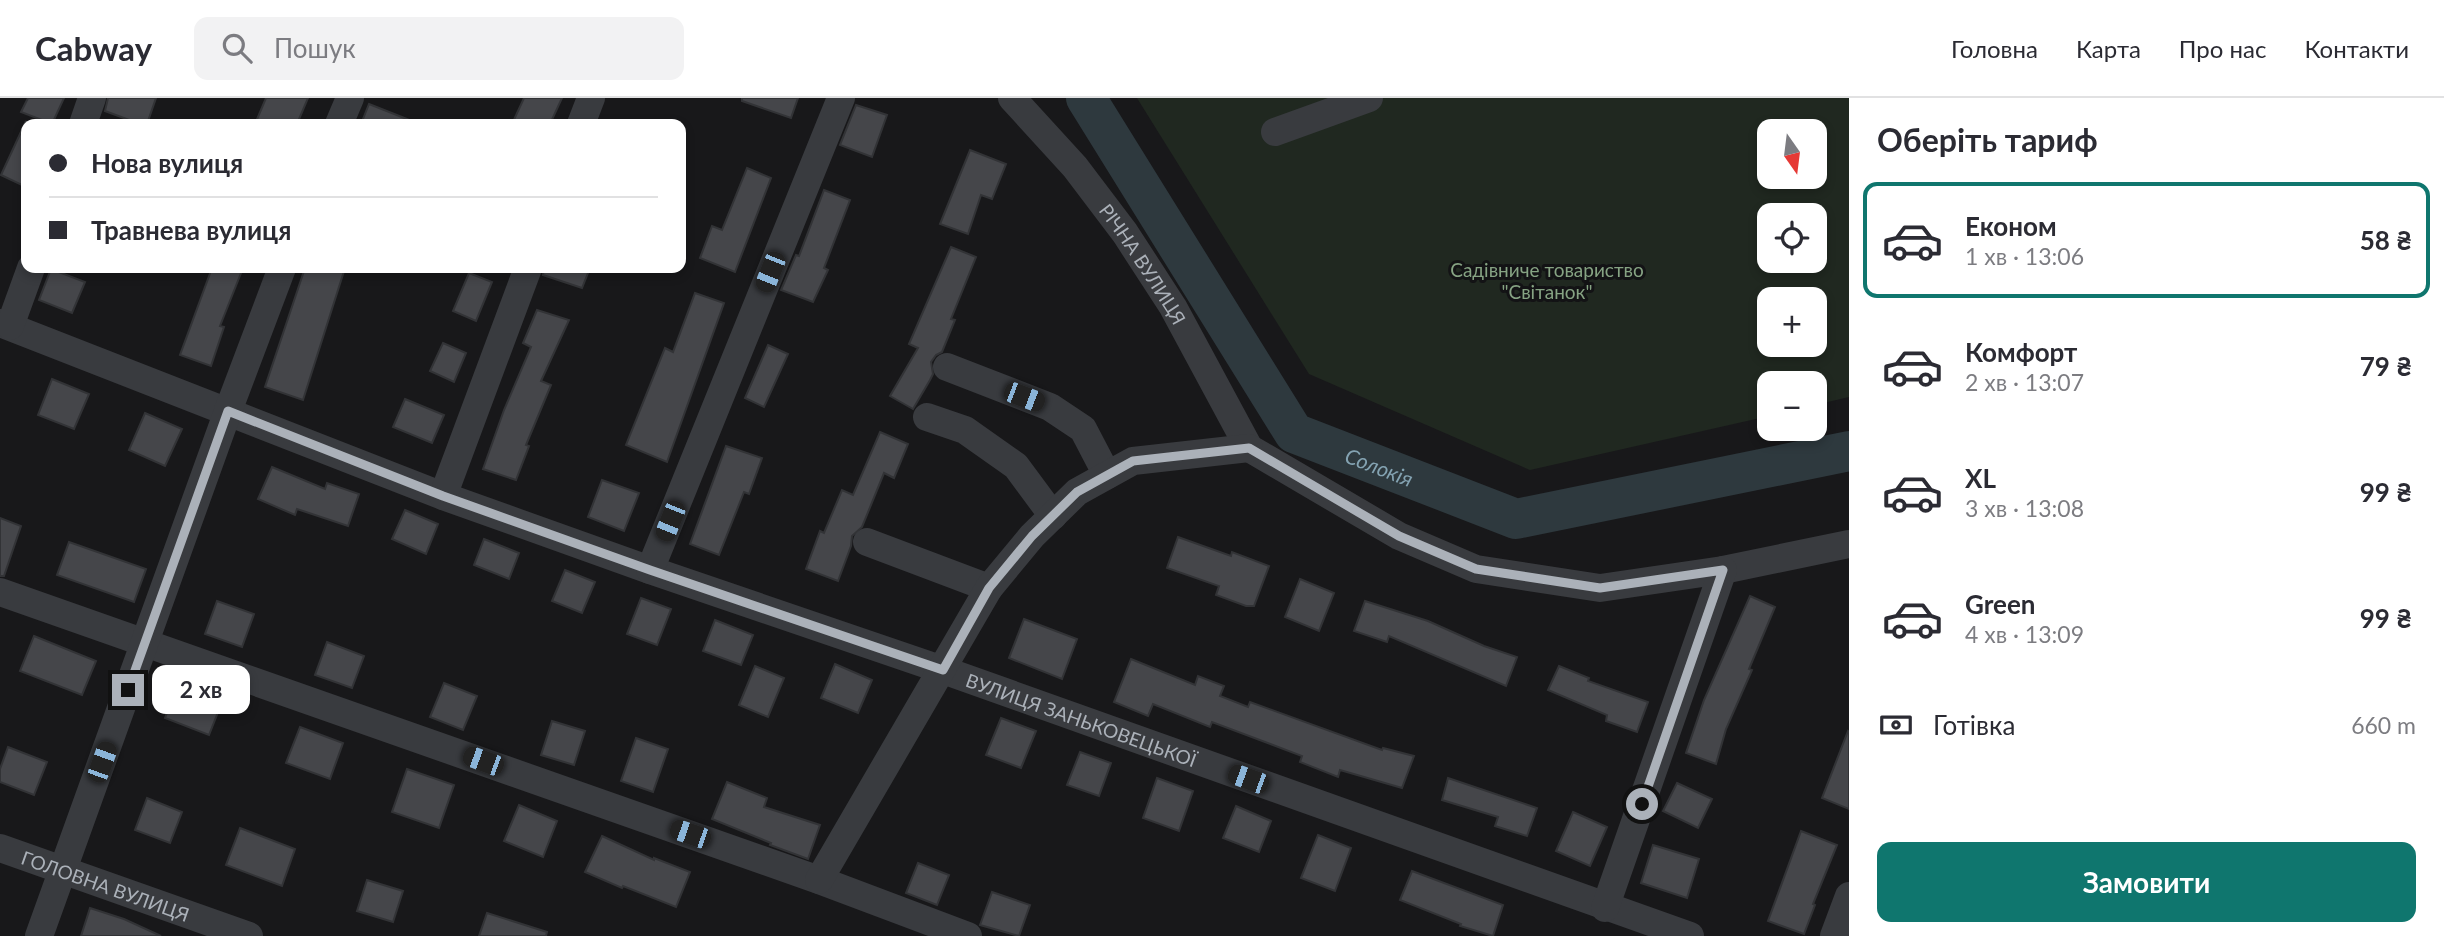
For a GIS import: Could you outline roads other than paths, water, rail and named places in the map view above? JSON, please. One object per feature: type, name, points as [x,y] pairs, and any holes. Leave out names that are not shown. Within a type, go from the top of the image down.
[{"type":"street","points":[[85,119],[92,98]]},
{"type":"street","points":[[341,119],[350,98]]},
{"type":"street","points":[[583,119],[591,98]]},
{"type":"street","points":[[650,570],[841,98]]},
{"type":"street","name":"РІЧНА ВУЛИЦЯ","points":[[1012,98],[1075,167],[1125,233],[1173,307],[1249,448]]},
{"type":"street","points":[[1275,132],[1369,98]]},
{"type":"street","points":[[5,324],[29,273]]},
{"type":"street","points":[[39,936],[280,273]]},
{"type":"street","points":[[443,496],[526,273]]},
{"type":"street","name":"ВУЛИЦЯ ЗАНЬКОВЕЦЬКОЇ","points":[[5,324],[443,496],[943,670],[1605,908],[1639,928],[1690,936]]},
{"type":"street","points":[[947,367],[1050,407],[1072,421],[1083,429],[1107,475]]},
{"type":"street","points":[[927,417],[965,430],[1016,466],[1053,516]]},
{"type":"street","points":[[819,880],[989,588],[1032,536],[1077,492],[1133,461],[1249,448],[1399,536],[1476,569],[1600,588],[1723,570],[1849,544]]},
{"type":"street","points":[[867,542],[989,588]]},
{"type":"street","points":[[1605,908],[1723,570]]},
{"type":"street","points":[[0,592],[819,880],[968,936]]},
{"type":"street","name":"ГОЛОВНА ВУЛИЦЯ","points":[[0,848],[249,936]]},
{"type":"street","points":[[1834,936],[1849,896]]},
{"type":"waterway","name":"Солокія","points":[[1086,98],[1294,433],[1516,519],[1849,451]]},
{"type":"park label","name":"Садівниче товариство \"Світанок\"","points":[[1547,280]]}]
